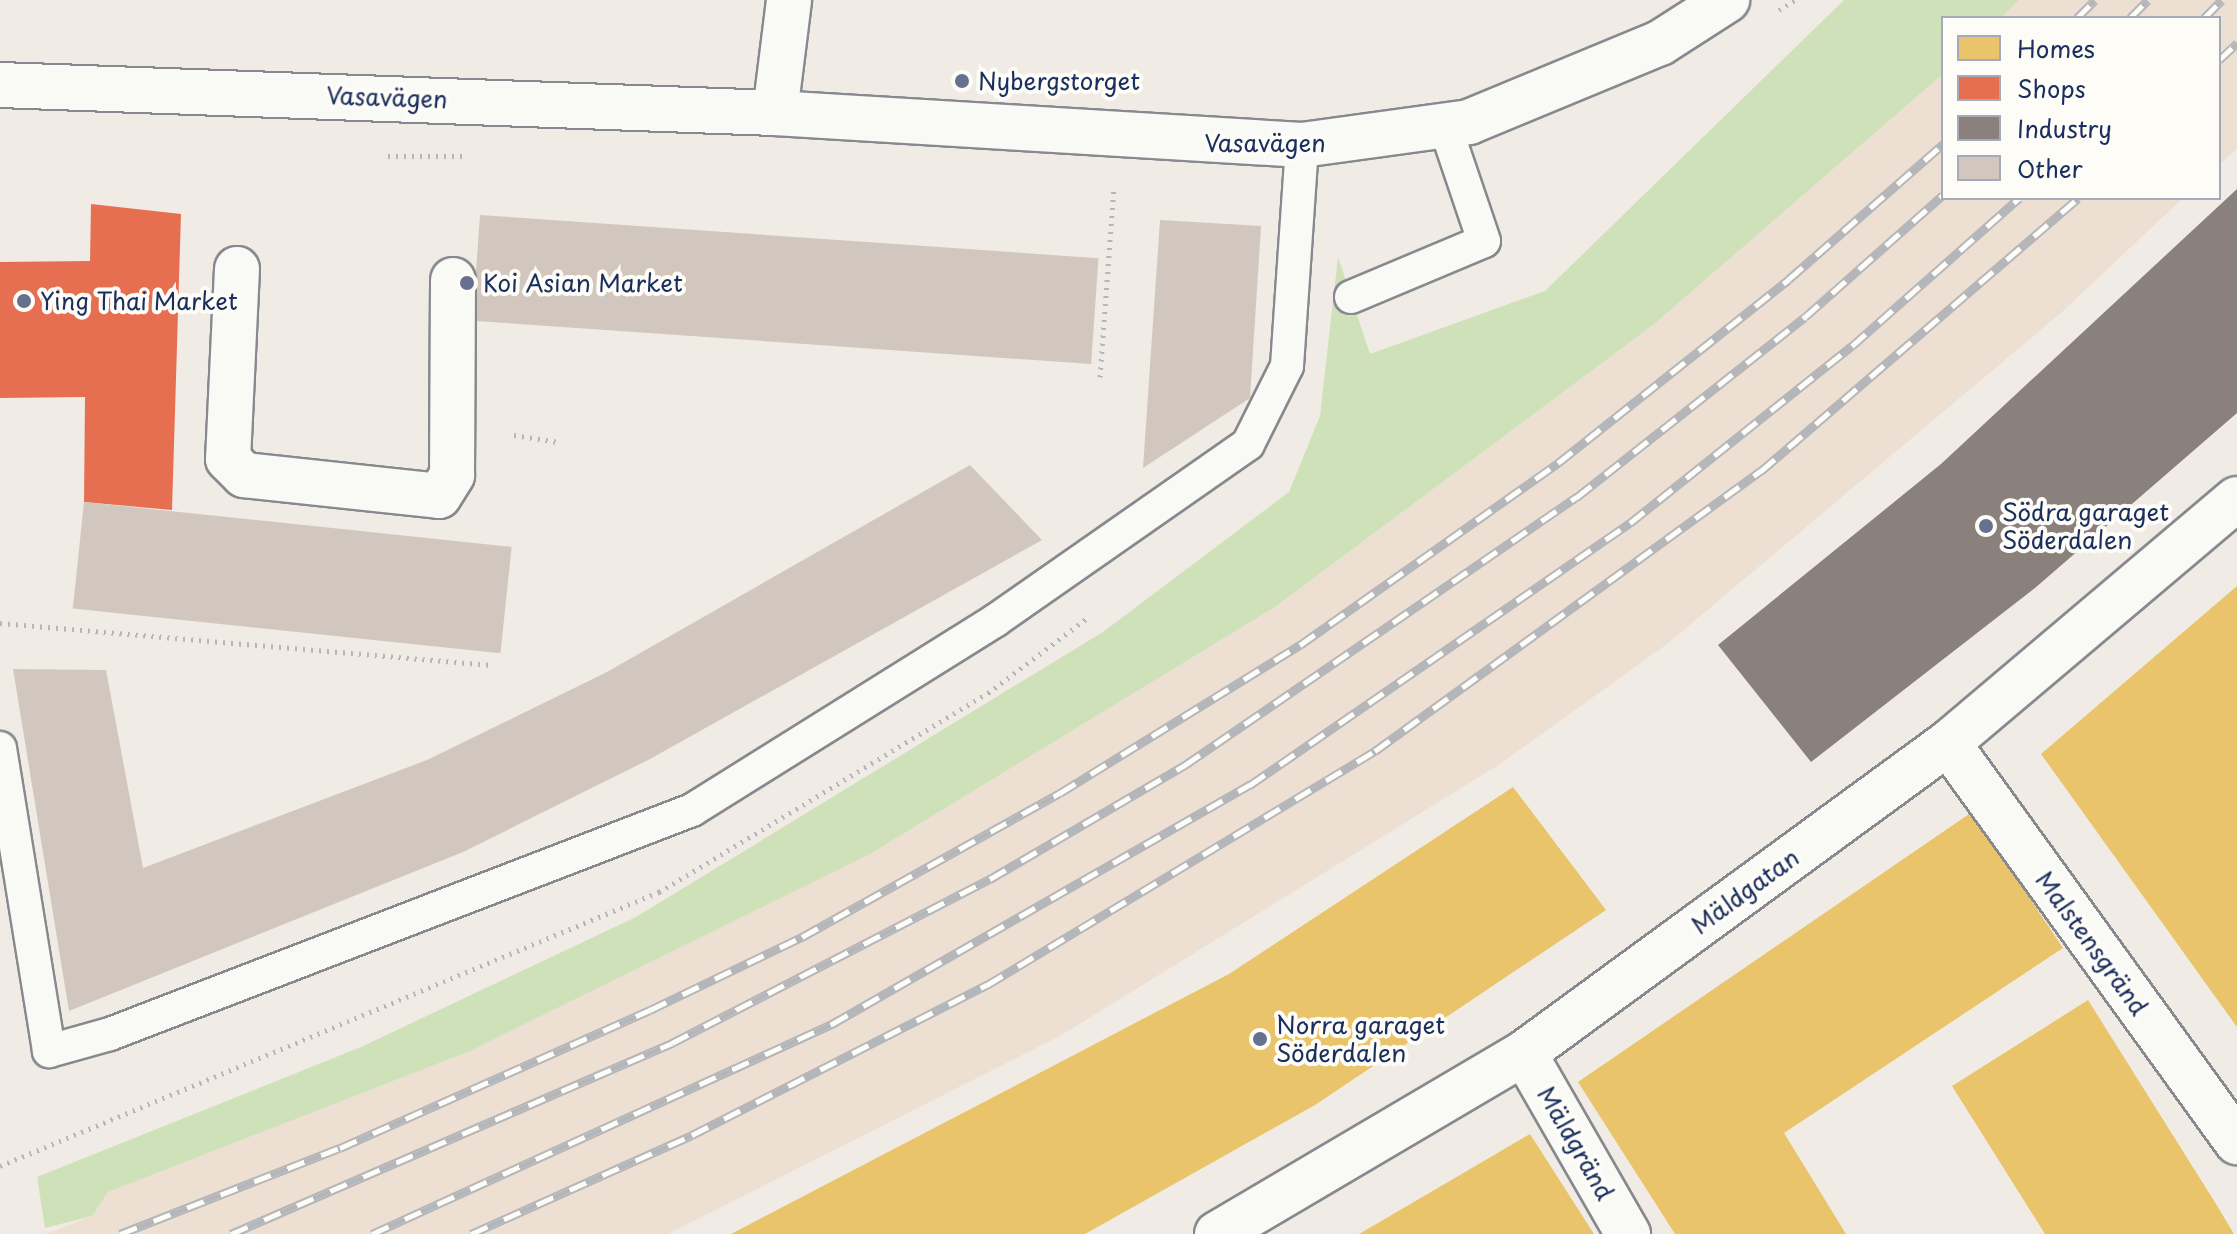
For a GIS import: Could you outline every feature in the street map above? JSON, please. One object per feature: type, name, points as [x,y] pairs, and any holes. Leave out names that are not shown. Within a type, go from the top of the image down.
[{"type":"street","points":[[775,113],[789,0]]},
{"type":"street","name":"Vasavägen","points":[[0,85],[775,113],[1302,145],[1445,126],[1660,43],[1727,0]]},
{"type":"street","points":[[237,269],[228,459],[244,475],[439,496],[452,475],[453,280]]},
{"type":"street","name":"Mäldgatan","points":[[1217,1234],[1524,1053],[1948,743],[2237,499]]},
{"type":"street","name":"Malstensgränd","points":[[1948,743],[2237,1142]]},
{"type":"street","name":"Mäldgränd","points":[[1524,1053],[1628,1234]]},
{"type":"lane","points":[[1351,297],[1484,241],[1445,126]]},
{"type":"lane","points":[[0,748],[49,1051],[110,1034],[692,810],[996,620],[1248,444],[1287,366],[1302,145]]},
{"type":"path","points":[[1100,377],[1114,185]]},
{"type":"path","points":[[514,435],[558,442]]},
{"type":"path","points":[[0,623],[491,665]]},
{"type":"path","points":[[0,1166],[63,1146],[105,1124]]},
{"type":"shaded area","points":[[2019,0],[2237,0],[2237,148],[2221,163],[2221,16],[2003,16]]},
{"type":"shaded area","points":[[1941,76],[1941,200],[2181,200],[2063,311],[1667,644],[1500,764],[1060,1036],[668,1234],[46,1234],[92,1216],[108,1192],[470,1051],[870,854],[1275,607],[1653,325]]},
{"type":"green space","points":[[1844,0],[2019,0],[2003,16],[1941,16],[1941,76],[1653,325],[1275,607],[870,854],[470,1051],[108,1192],[92,1216],[45,1228],[37,1177],[361,1047],[636,917],[1103,632],[1289,492],[1320,416],[1338,257],[1370,354],[1545,291]]},
{"type":"building: Homes","points":[[2237,586],[2237,1027],[2041,754]]},
{"type":"building: Homes","name":"Norra garaget Söderdalen","points":[[1513,787],[1606,910],[1315,1105],[1085,1234],[731,1234],[1229,974]]},
{"type":"building: Homes","points":[[1972,812],[2063,948],[1784,1133],[1846,1234],[1675,1234],[1578,1082]]},
{"type":"building: Homes","points":[[2088,1000],[2234,1234],[2045,1234],[1952,1086]]},
{"type":"building: Homes","points":[[1530,1134],[1594,1234],[1359,1234],[1460,1175]]},
{"type":"building: Shops","points":[[91,204],[181,214],[172,510],[84,502],[85,397],[0,398],[0,262],[90,261]]},
{"type":"building: Industry","name":"Södra garaget Söderdalen","points":[[2237,189],[2237,413],[2035,588],[1811,762],[1718,645],[1941,464]]},
{"type":"building: Other","points":[[480,215],[1098,258],[1091,364],[473,321]]},
{"type":"building: Other","points":[[1160,220],[1261,226],[1250,398],[1143,468]]},
{"type":"building: Other","points":[[970,465],[1042,540],[650,759],[463,852],[69,1011],[13,669],[106,670],[143,868],[427,760],[607,672]]},
{"type":"building: Other","points":[[84,502],[512,547],[500,653],[73,608]]},
{"type":"railway","points":[[2079,16],[2095,0]]},
{"type":"railway","points":[[2132,16],[2148,0]]},
{"type":"railway","points":[[2206,16],[2222,0]]},
{"type":"railway","points":[[2221,58],[2237,43]]},
{"type":"railway","points":[[120,1234],[340,1148],[650,1010],[802,937],[1060,793],[1300,645],[1558,463],[1789,279],[1941,146]]},
{"type":"railway","points":[[231,1234],[672,1043],[990,879],[1185,765],[1577,497],[1805,317],[1941,197]]},
{"type":"railway","points":[[372,1234],[832,1024],[1250,785],[1630,523],[1852,346],[2017,200]]},
{"type":"railway","points":[[471,1234],[692,1135],[987,985],[1375,751],[1761,471],[2076,200]]},
{"type":"place","name":"Nybergstorget","points":[[962,81]]},
{"type":"place","name":"Koi Asian Market","points":[[467,283]]},
{"type":"place","name":"Ying Thai Market","points":[[24,301]]},
{"type":"place","name":"Södra garaget Söderdalen","points":[[1986,526]]},
{"type":"place","name":"Norra garaget Söderdalen","points":[[1260,1039]]}]
